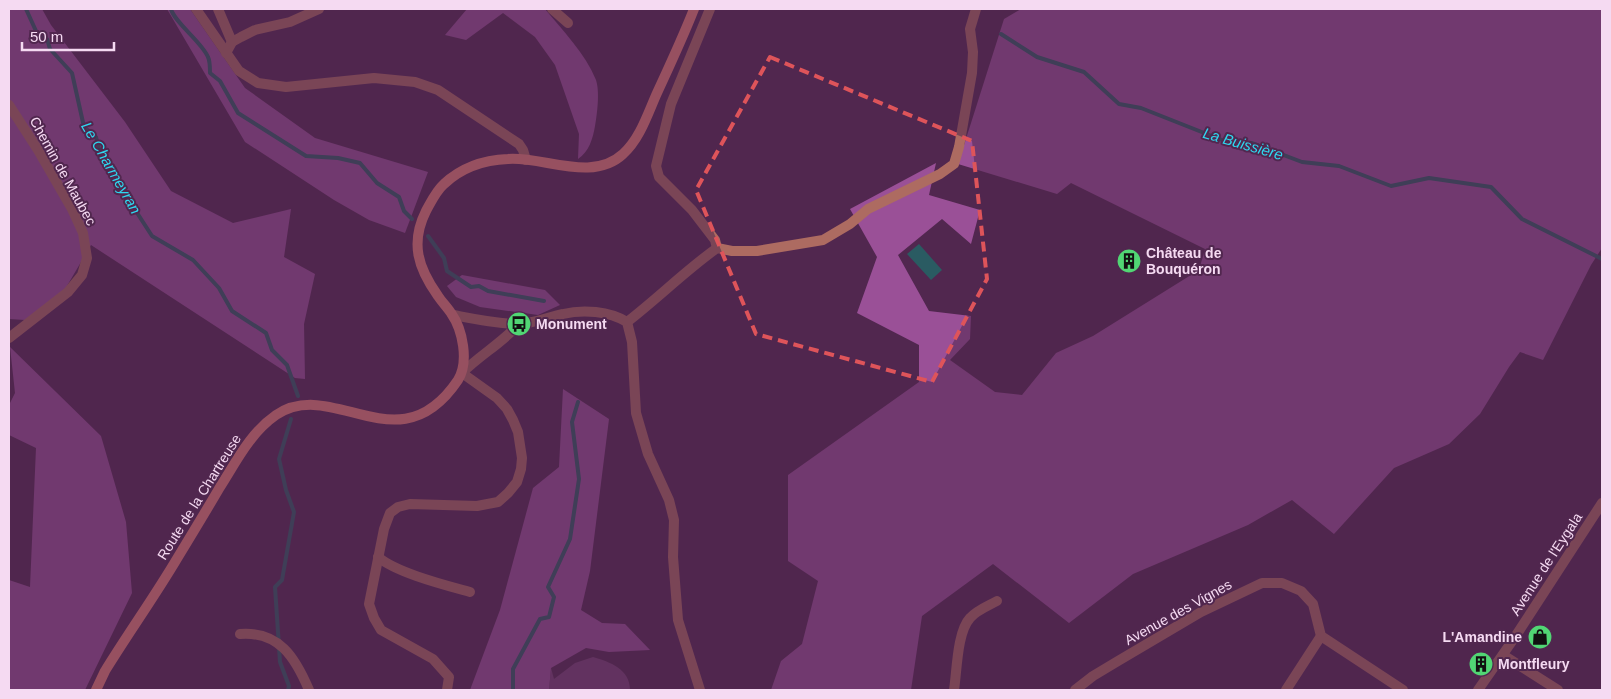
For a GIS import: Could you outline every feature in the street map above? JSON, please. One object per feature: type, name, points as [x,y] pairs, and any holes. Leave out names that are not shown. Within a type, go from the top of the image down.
[{"type":"main road","points":[[462,373],[463,352],[461,338],[453,315],[439,298],[423,271],[417,250],[421,222],[431,201],[442,185],[459,171],[475,164],[509,158],[572,168],[604,164],[621,156],[631,145],[642,126],[694,9]]},
{"type":"main road","name":"Route de la Chartreuse","points":[[96,690],[110,663],[174,565],[237,459],[250,439],[269,421],[285,411],[314,405],[371,418],[390,420],[411,418],[436,405],[448,394],[462,373]]},
{"type":"street","points":[[196,9],[239,71],[258,83],[286,87],[374,78],[423,85],[438,90],[519,144],[526,160]]},
{"type":"street","points":[[218,9],[232,42]]},
{"type":"street","points":[[226,53],[232,42],[255,30],[290,22],[319,9]]},
{"type":"street","points":[[552,9],[568,23]]},
{"type":"street","points":[[710,9],[671,104],[656,166],[659,177],[692,210],[715,240],[717,248]]},
{"type":"street","points":[[627,322],[678,278],[717,248],[732,251],[757,251],[823,240],[850,224],[868,209],[940,174],[954,164],[961,138],[972,73],[973,52],[970,29],[976,9]]},
{"type":"street","name":"Chemin de Maubec","points":[[9,105],[72,209],[83,233],[87,258],[82,275],[68,292],[9,338]]},
{"type":"street","points":[[453,315],[518,324],[542,320],[565,313],[583,312],[603,313],[627,322],[632,342],[636,413],[648,454],[669,500],[674,520],[673,567],[678,620],[700,690]]},
{"type":"street","points":[[447,690],[449,677],[433,659],[381,630],[374,618],[369,604],[378,556],[390,513],[398,507],[410,504],[478,506],[498,502],[516,482],[521,469],[522,458],[518,432],[513,420],[507,409],[497,398],[462,373],[518,324]]},
{"type":"street","name":"Avenue de l'Eygala","points":[[1478,690],[1602,503]]},
{"type":"street","points":[[378,556],[386,563],[411,574],[470,592]]},
{"type":"street","name":"Avenue des Vignes","points":[[1075,690],[1093,676],[1201,612],[1262,583],[1282,583],[1301,591],[1313,604],[1321,636]]},
{"type":"street","points":[[954,690],[962,630],[969,618],[976,612],[997,601]]},
{"type":"street","points":[[240,634],[254,633],[266,635],[278,644],[298,667],[309,690]]},
{"type":"street","points":[[1286,690],[1321,636],[1403,690]]},
{"type":"street","points":[[1503,655],[1558,690]]},
{"type":"highlighted area","points":[[770,57],[972,141],[987,279],[932,382],[756,334],[696,190]]},
{"type":"shaded area","points":[[9,9],[42,9],[51,25],[125,122],[171,191],[233,223],[291,209],[284,257],[315,274],[304,324],[305,379],[295,378],[91,245],[64,291],[25,320],[9,319]]},
{"type":"shaded area","points":[[167,9],[190,9],[245,88],[315,138],[428,172],[405,233],[369,220],[334,200],[245,142]]},
{"type":"shaded area","points":[[467,9],[545,9],[580,51],[596,80],[598,97],[592,140],[582,156],[578,159],[579,134],[555,65],[535,37],[503,13],[466,40],[445,35]]},
{"type":"shaded area","points":[[1021,9],[1602,9],[1602,248],[1591,265],[1543,360],[1520,352],[1480,414],[1449,444],[1394,468],[1334,534],[1292,500],[1248,525],[1133,574],[1069,623],[993,564],[922,616],[911,690],[771,690],[781,661],[802,644],[818,581],[788,561],[788,475],[919,382],[919,345],[857,313],[877,257],[850,209],[936,163],[929,195],[980,210],[971,244],[942,219],[898,255],[929,311],[971,316],[970,339],[950,360],[995,392],[1022,395],[1056,353],[1093,336],[1199,270],[1205,249],[1071,183],[1057,194],[958,164],[1004,19]]},
{"type":"shaded area","points":[[919,244],[942,270],[931,280],[907,254]]},
{"type":"shaded area","points":[[462,275],[545,290],[560,305],[538,315],[480,307],[456,297],[447,286]]},
{"type":"shaded area","points":[[10,347],[101,436],[126,522],[132,593],[85,690],[9,690],[9,580],[30,587],[36,448],[9,435],[9,405],[15,393]]},
{"type":"shaded area","points":[[563,389],[609,419],[590,571],[581,610],[602,623],[625,624],[650,650],[609,652],[586,648],[551,668],[549,690],[470,690],[500,610],[533,488],[559,467]]},
{"type":"shaded area","points":[[593,657],[612,664],[623,672],[627,677],[630,690],[549,690],[551,668],[554,679],[575,663]]},
{"type":"waterway","name":"Le Charmeyran","points":[[26,9],[36,31],[47,39],[50,49],[72,73],[84,127],[96,137],[101,157],[152,236],[193,260],[219,288],[232,311],[266,333],[272,350],[287,365],[298,396]]},
{"type":"waterway","points":[[171,9],[177,20],[205,51],[209,60],[210,73],[220,81],[238,113],[306,156],[338,158],[360,163],[377,183],[399,197],[404,211],[412,219]]},
{"type":"waterway","name":"La Buissière","points":[[1001,34],[1037,57],[1084,72],[1119,104],[1141,108],[1227,142],[1252,143],[1302,162],[1339,166],[1391,186],[1429,178],[1491,187],[1522,219],[1602,259]]},
{"type":"waterway","points":[[428,236],[444,258],[447,271],[471,287],[479,286],[488,291],[544,301]]},
{"type":"waterway","points":[[513,690],[513,669],[540,619],[549,617],[554,597],[548,587],[570,539],[579,479],[572,422],[578,402]]},
{"type":"waterway","name":"Le Charmeyran","points":[[288,690],[289,686],[280,662],[275,587],[282,580],[294,512],[286,490],[279,459],[291,419]]},
{"type":"place","name":"Château de Bouquéron","points":[[1129,261]]},
{"type":"place","name":"Monument","points":[[519,324]]},
{"type":"place","name":"L'Amandine","points":[[1540,637]]},
{"type":"place","name":"Montfleury","points":[[1481,664]]}]
